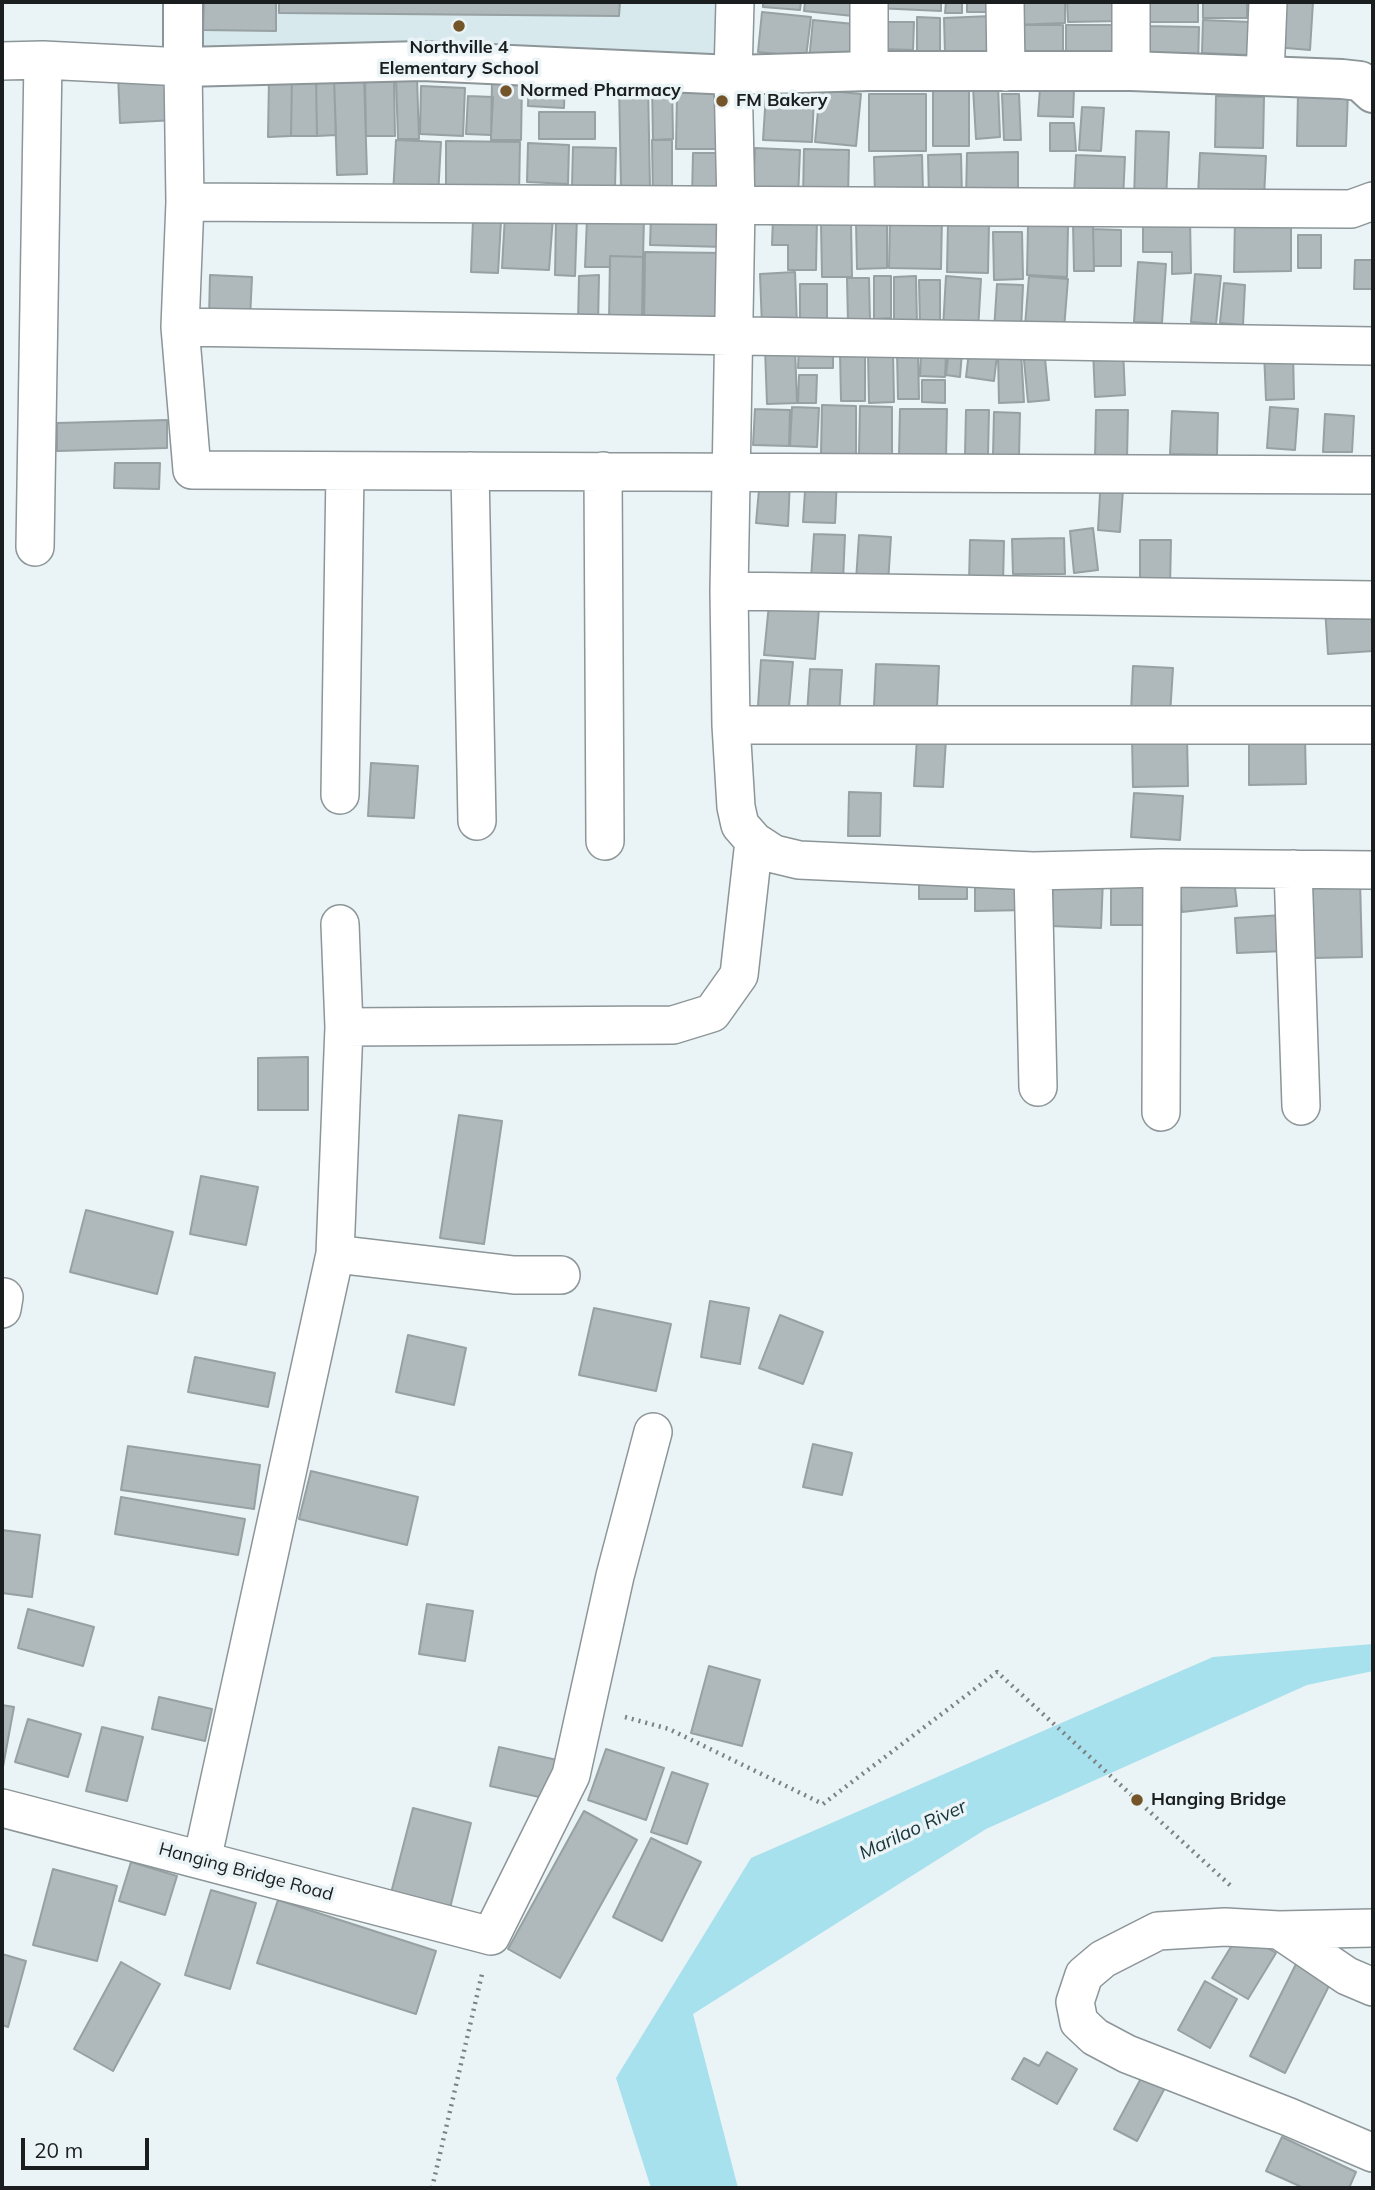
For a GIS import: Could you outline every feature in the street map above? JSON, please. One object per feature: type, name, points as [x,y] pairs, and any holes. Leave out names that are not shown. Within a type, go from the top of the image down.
[{"type":"street","points":[[183,2],[185,202],[180,327],[191,470],[1373,475]]},
{"type":"street","points":[[734,2],[736,206],[729,590],[731,725],[736,807],[740,825],[754,841],[774,855],[799,860],[1033,871],[1373,870]]},
{"type":"street","points":[[869,2],[869,71]]},
{"type":"street","points":[[1006,2],[1006,72]]},
{"type":"street","points":[[1131,2],[1131,71]]},
{"type":"street","points":[[1265,76],[1268,2]]},
{"type":"street","points":[[35,547],[43,60]]},
{"type":"street","points":[[2,61],[43,60],[183,67],[422,61],[733,75],[869,71],[1131,71],[1265,76],[1369,85]]},
{"type":"street","points":[[185,202],[1351,209],[1373,201]]},
{"type":"street","points":[[180,327],[1373,346]]},
{"type":"street","points":[[340,794],[345,471]]},
{"type":"street","points":[[470,471],[477,821]]},
{"type":"street","points":[[603,471],[605,841]]},
{"type":"street","points":[[729,590],[1373,600]]},
{"type":"street","points":[[731,725],[1373,725]]},
{"type":"street","points":[[344,1027],[673,1025],[712,1013],[738,975],[754,841]]},
{"type":"street","points":[[1161,1112],[1162,869]]},
{"type":"street","points":[[1293,869],[1301,1106]]},
{"type":"street","points":[[1033,871],[1038,1087]]},
{"type":"street","points":[[202,1860],[335,1254],[344,1027],[340,924]]},
{"type":"street","points":[[335,1254],[514,1275],[561,1275]]},
{"type":"street","points":[[491,1936],[571,1775],[615,1576],[653,1432]]},
{"type":"street","name":"Hanging Bridge Road","points":[[2,1808],[491,1936]]},
{"type":"street","points":[[1373,1928],[1279,1930],[1225,1927],[1158,1931],[1103,1959],[1084,1975],[1075,2002],[1079,2022],[1095,2038],[1127,2054],[1289,2116],[1373,2153]]},
{"type":"street","points":[[1279,1930],[1347,1976],[1373,1987]]},
{"type":"path","points":[[587,1706],[669,1729],[823,1804],[997,1672],[1279,1930]]},
{"type":"path","points":[[432,2188],[491,1936]]},
{"type":"shaded area","name":"Northville 4 Elementary School","points":[[195,2],[723,2],[723,57],[194,51]]},
{"type":"water","name":"Marilao River","points":[[1373,1644],[1373,1671],[1307,1685],[986,1829],[693,2014],[738,2188],[651,2188],[616,2078],[751,1858],[1213,1657]]},
{"type":"building","points":[[204,2],[276,2],[276,31],[203,30]]},
{"type":"building","points":[[279,2],[620,2],[619,16],[279,13]]},
{"type":"building","points":[[763,2],[801,2],[800,10],[763,7]]},
{"type":"building","points":[[805,2],[855,2],[853,16],[804,11]]},
{"type":"building","points":[[876,2],[941,2],[941,11],[875,8]]},
{"type":"building","points":[[946,2],[962,2],[962,13],[945,13]]},
{"type":"building","points":[[967,2],[990,2],[990,12],[967,12]]},
{"type":"building","points":[[1013,2],[1065,2],[1065,23],[1014,25]]},
{"type":"building","points":[[1067,2],[1120,2],[1121,21],[1068,22]]},
{"type":"building","points":[[1142,2],[1198,2],[1198,22],[1142,22]]},
{"type":"building","points":[[1203,2],[1247,2],[1247,18],[1203,18]]},
{"type":"building","points":[[1277,2],[1313,2],[1310,50],[1274,47]]},
{"type":"building","points":[[762,12],[811,17],[806,57],[758,52]]},
{"type":"building","points":[[992,16],[993,51],[945,53],[944,18]]},
{"type":"building","points":[[917,17],[940,18],[940,54],[917,54]]},
{"type":"building","points":[[813,20],[854,24],[850,64],[809,61]]},
{"type":"building","points":[[1203,20],[1250,22],[1249,55],[1202,53]]},
{"type":"building","points":[[883,22],[914,22],[913,50],[882,49]]},
{"type":"building","points":[[1016,25],[1063,25],[1063,57],[1016,57]]},
{"type":"building","points":[[1066,25],[1119,25],[1119,67],[1066,67]]},
{"type":"building","points":[[1142,26],[1199,27],[1198,66],[1141,65]]},
{"type":"building","points":[[172,72],[175,120],[120,123],[118,74]]},
{"type":"building","points":[[529,74],[565,76],[564,108],[528,106]]},
{"type":"building","points":[[364,76],[367,174],[337,175],[334,77]]},
{"type":"building","points":[[292,77],[316,78],[317,136],[291,136]]},
{"type":"building","points":[[292,77],[291,136],[268,137],[269,78]]},
{"type":"building","points":[[334,77],[336,135],[317,136],[316,78]]},
{"type":"building","points":[[365,77],[394,77],[395,136],[366,136]]},
{"type":"building","points":[[417,78],[419,139],[398,139],[396,79]]},
{"type":"building","points":[[492,81],[522,81],[521,140],[491,140]]},
{"type":"building","points":[[672,83],[673,139],[653,140],[652,84]]},
{"type":"building","points":[[619,85],[648,85],[650,187],[621,188]]},
{"type":"building","points":[[998,85],[1000,137],[976,139],[973,87]]},
{"type":"building","points":[[421,86],[465,88],[463,136],[420,134]]},
{"type":"building","points":[[1040,88],[1074,89],[1073,117],[1038,116]]},
{"type":"building","points":[[933,89],[969,89],[969,146],[933,146]]},
{"type":"building","points":[[820,90],[861,94],[856,146],[815,142]]},
{"type":"building","points":[[677,92],[728,92],[728,149],[676,149]]},
{"type":"building","points":[[1298,92],[1348,92],[1346,146],[1297,146]]},
{"type":"building","points":[[766,94],[814,97],[812,142],[763,140]]},
{"type":"building","points":[[869,94],[926,94],[926,151],[869,151]]},
{"type":"building","points":[[1002,94],[1019,94],[1021,140],[1004,140]]},
{"type":"building","points":[[468,96],[493,97],[491,135],[466,134]]},
{"type":"building","points":[[1216,96],[1264,97],[1263,148],[1215,147]]},
{"type":"building","points":[[1082,107],[1104,108],[1101,151],[1079,150]]},
{"type":"building","points":[[539,112],[595,112],[595,139],[539,139]]},
{"type":"building","points":[[1050,123],[1074,123],[1076,151],[1050,151]]},
{"type":"building","points":[[1136,131],[1169,132],[1166,201],[1134,200]]},
{"type":"building","points":[[396,140],[441,142],[438,196],[393,195]]},
{"type":"building","points":[[652,140],[672,140],[672,196],[653,197]]},
{"type":"building","points":[[446,141],[520,142],[519,196],[446,195]]},
{"type":"building","points":[[528,143],[569,145],[568,184],[527,182]]},
{"type":"building","points":[[573,147],[616,148],[615,188],[572,187]]},
{"type":"building","points":[[755,148],[800,150],[798,198],[753,196]]},
{"type":"building","points":[[804,149],[849,150],[848,199],[803,198]]},
{"type":"building","points":[[1018,152],[1018,199],[966,199],[967,153]]},
{"type":"building","points":[[693,153],[729,153],[728,198],[692,198]]},
{"type":"building","points":[[1200,153],[1266,156],[1264,198],[1198,196]]},
{"type":"building","points":[[961,154],[962,198],[929,199],[928,155]]},
{"type":"building","points":[[922,155],[923,194],[875,196],[874,157]]},
{"type":"building","points":[[1076,155],[1125,157],[1123,199],[1074,197]]},
{"type":"building","points":[[505,215],[553,217],[549,270],[502,268]]},
{"type":"building","points":[[651,215],[725,217],[724,247],[650,245]]},
{"type":"building","points":[[890,215],[942,215],[941,269],[889,268]]},
{"type":"building","points":[[1291,216],[1291,271],[1234,272],[1235,217]]},
{"type":"building","points":[[556,217],[577,217],[575,276],[555,275]]},
{"type":"building","points":[[773,217],[817,217],[816,270],[788,270],[788,245],[772,245]]},
{"type":"building","points":[[587,218],[644,219],[643,257],[610,256],[610,267],[585,267]]},
{"type":"building","points":[[1143,218],[1190,218],[1191,273],[1172,274],[1172,252],[1143,252]]},
{"type":"building","points":[[473,220],[501,221],[498,273],[471,272]]},
{"type":"building","points":[[856,222],[887,222],[887,268],[857,269]]},
{"type":"building","points":[[948,222],[989,223],[988,273],[947,272]]},
{"type":"building","points":[[851,223],[852,277],[822,277],[821,224]]},
{"type":"building","points":[[1073,223],[1093,223],[1094,271],[1074,271]]},
{"type":"building","points":[[1028,225],[1068,226],[1067,277],[1027,275]]},
{"type":"building","points":[[1093,229],[1121,230],[1121,266],[1094,266]]},
{"type":"building","points":[[993,232],[1022,232],[1023,279],[994,280]]},
{"type":"building","points":[[1298,235],[1321,235],[1321,268],[1298,268]]},
{"type":"building","points":[[645,252],[725,253],[724,325],[644,325]]},
{"type":"building","points":[[610,256],[643,257],[642,322],[609,322]]},
{"type":"building","points":[[1355,260],[1373,260],[1373,289],[1354,289]]},
{"type":"building","points":[[1138,262],[1166,264],[1162,323],[1134,322]]},
{"type":"building","points":[[795,272],[797,326],[762,327],[760,274]]},
{"type":"building","points":[[1195,274],[1221,276],[1216,324],[1191,322]]},
{"type":"building","points":[[210,275],[252,277],[250,319],[209,318]]},
{"type":"building","points":[[599,275],[598,326],[578,324],[579,276]]},
{"type":"building","points":[[874,276],[891,276],[891,318],[874,319]]},
{"type":"building","points":[[916,276],[917,325],[894,326],[894,277]]},
{"type":"building","points":[[946,276],[981,279],[978,330],[943,328]]},
{"type":"building","points":[[1029,276],[1068,279],[1064,329],[1025,326]]},
{"type":"building","points":[[847,278],[869,278],[870,321],[848,322]]},
{"type":"building","points":[[919,280],[940,280],[940,325],[920,325]]},
{"type":"building","points":[[1224,283],[1245,285],[1243,325],[1220,323]]},
{"type":"building","points":[[800,284],[827,284],[827,319],[800,319]]},
{"type":"building","points":[[997,284],[1023,285],[1021,331],[994,330]]},
{"type":"building","points":[[799,345],[833,345],[833,368],[798,368]]},
{"type":"building","points":[[795,347],[797,403],[767,404],[765,348]]},
{"type":"building","points":[[1044,348],[1049,400],[1028,402],[1023,350]]},
{"type":"building","points":[[1123,348],[1125,395],[1095,397],[1093,350]]},
{"type":"building","points":[[949,350],[962,352],[960,377],[946,375]]},
{"type":"building","points":[[1293,350],[1294,399],[1266,400],[1264,351]]},
{"type":"building","points":[[897,351],[918,351],[919,399],[898,399]]},
{"type":"building","points":[[865,352],[865,401],[841,401],[840,353]]},
{"type":"building","points":[[893,352],[894,402],[869,403],[868,353]]},
{"type":"building","points":[[969,352],[997,355],[994,381],[966,377]]},
{"type":"building","points":[[1021,352],[1024,402],[999,403],[998,353]]},
{"type":"building","points":[[921,354],[946,355],[945,377],[920,376]]},
{"type":"building","points":[[799,375],[817,375],[816,403],[798,403]]},
{"type":"building","points":[[922,380],[945,380],[945,403],[922,402]]},
{"type":"building","points":[[822,405],[856,406],[856,454],[821,454]]},
{"type":"building","points":[[860,406],[892,407],[892,454],[859,454]]},
{"type":"building","points":[[792,407],[819,408],[817,447],[790,446]]},
{"type":"building","points":[[1270,407],[1298,409],[1295,450],[1267,448]]},
{"type":"building","points":[[755,409],[790,410],[789,446],[753,445]]},
{"type":"building","points":[[900,409],[947,409],[946,458],[899,457]]},
{"type":"building","points":[[966,410],[989,410],[988,455],[965,454]]},
{"type":"building","points":[[1096,410],[1128,410],[1127,460],[1095,459]]},
{"type":"building","points":[[1172,411],[1218,413],[1217,455],[1170,454]]},
{"type":"building","points":[[994,412],[1020,413],[1019,456],[993,456]]},
{"type":"building","points":[[1325,414],[1354,416],[1352,452],[1323,452]]},
{"type":"building","points":[[167,420],[167,448],[57,451],[57,423]]},
{"type":"building","points":[[115,463],[160,463],[159,489],[114,488]]},
{"type":"building","points":[[1101,475],[1124,476],[1120,532],[1098,530]]},
{"type":"building","points":[[806,476],[837,478],[835,523],[803,522]]},
{"type":"building","points":[[760,478],[790,480],[788,526],[756,523]]},
{"type":"building","points":[[1093,528],[1098,570],[1074,573],[1070,531]]},
{"type":"building","points":[[814,534],[845,535],[843,581],[811,579]]},
{"type":"building","points":[[859,535],[891,537],[888,583],[856,581]]},
{"type":"building","points":[[1064,538],[1065,574],[1013,574],[1012,539]]},
{"type":"building","points":[[970,540],[1004,541],[1003,584],[969,583]]},
{"type":"building","points":[[1140,540],[1171,540],[1170,587],[1140,587]]},
{"type":"building","points":[[769,604],[819,608],[815,659],[764,655]]},
{"type":"building","points":[[1371,604],[1373,651],[1328,654],[1325,608]]},
{"type":"building","points":[[761,660],[793,662],[789,707],[758,706]]},
{"type":"building","points":[[876,664],[939,666],[937,707],[874,706]]},
{"type":"building","points":[[1133,666],[1173,668],[1170,715],[1131,713]]},
{"type":"building","points":[[810,669],[842,670],[839,716],[807,714]]},
{"type":"building","points":[[1187,735],[1188,786],[1133,787],[1132,737]]},
{"type":"building","points":[[1249,737],[1305,737],[1306,784],[1249,785]]},
{"type":"building","points":[[917,738],[946,739],[943,787],[914,786]]},
{"type":"building","points":[[371,763],[418,766],[414,818],[368,816]]},
{"type":"building","points":[[849,792],[881,793],[880,836],[848,836]]},
{"type":"building","points":[[1134,793],[1183,796],[1180,840],[1131,837]]},
{"type":"building","points":[[1233,869],[1237,906],[1182,912],[1178,874]]},
{"type":"building","points":[[919,874],[967,874],[967,899],[919,899]]},
{"type":"building","points":[[975,877],[1030,878],[1029,910],[975,911]]},
{"type":"building","points":[[1053,878],[1103,880],[1101,928],[1051,926]]},
{"type":"building","points":[[1155,878],[1155,925],[1111,925],[1111,879]]},
{"type":"building","points":[[1360,880],[1362,957],[1313,958],[1312,881]]},
{"type":"building","points":[[1283,915],[1285,951],[1237,953],[1235,918]]},
{"type":"building","points":[[308,1057],[308,1110],[258,1110],[258,1058]]},
{"type":"building","points":[[459,1115],[502,1121],[484,1244],[440,1238]]},
{"type":"building","points":[[201,1176],[258,1187],[246,1245],[190,1234]]},
{"type":"building","points":[[86,1210],[173,1232],[157,1294],[70,1272]]},
{"type":"building","points":[[710,1301],[749,1308],[740,1364],[701,1357]]},
{"type":"building","points":[[594,1308],[671,1324],[656,1391],[579,1375]]},
{"type":"building","points":[[780,1315],[823,1332],[803,1384],[759,1368]]},
{"type":"building","points":[[408,1335],[466,1348],[454,1405],[396,1392]]},
{"type":"building","points":[[195,1357],[275,1373],[268,1407],[188,1392]]},
{"type":"building","points":[[813,1444],[852,1453],[842,1495],[803,1487]]},
{"type":"building","points":[[128,1446],[260,1465],[254,1509],[121,1490]]},
{"type":"building","points":[[311,1471],[418,1497],[407,1545],[299,1519]]},
{"type":"building","points":[[121,1497],[245,1519],[238,1555],[115,1534]]},
{"type":"building","points":[[2,1530],[40,1535],[32,1597],[2,1593]]},
{"type":"building","points":[[427,1604],[473,1611],[465,1661],[419,1654]]},
{"type":"building","points":[[28,1609],[94,1627],[83,1666],[18,1648]]},
{"type":"building","points":[[709,1666],[760,1680],[742,1746],[691,1733]]},
{"type":"building","points":[[159,1697],[212,1709],[205,1741],[152,1729]]},
{"type":"building","points":[[2,1705],[14,1707],[2,1772]]},
{"type":"building","points":[[28,1719],[81,1734],[68,1777],[15,1762]]},
{"type":"building","points":[[102,1727],[143,1737],[127,1801],[86,1791]]},
{"type":"building","points":[[499,1747],[566,1762],[557,1801],[490,1786]]},
{"type":"building","points":[[606,1749],[664,1768],[646,1820],[588,1800]]},
{"type":"building","points":[[672,1772],[708,1784],[687,1844],[651,1832]]},
{"type":"building","points":[[413,1808],[471,1823],[450,1908],[391,1893]]},
{"type":"building","points":[[584,1811],[637,1840],[560,1978],[508,1949]]},
{"type":"building","points":[[651,1838],[701,1862],[662,1941],[613,1917]]},
{"type":"building","points":[[131,1862],[177,1876],[165,1915],[119,1901]]},
{"type":"building","points":[[53,1869],[117,1886],[97,1961],[33,1945]]},
{"type":"building","points":[[211,1890],[256,1903],[230,1989],[185,1975]]},
{"type":"building","points":[[278,1900],[436,1951],[416,2014],[257,1963]]},
{"type":"building","points":[[1240,1932],[1276,1953],[1248,1999],[1212,1978]]},
{"type":"building","points":[[2,1954],[26,1961],[8,2027],[2,2025]]},
{"type":"building","points":[[1298,1960],[1333,1978],[1285,2073],[1250,2056]]},
{"type":"building","points":[[121,1962],[160,1984],[113,2071],[74,2049]]},
{"type":"building","points":[[1205,1981],[1237,1999],[1210,2048],[1178,2030]]},
{"type":"building","points":[[1047,2052],[1077,2069],[1057,2104],[1012,2079],[1024,2058],[1039,2066]]},
{"type":"building","points":[[1146,2069],[1169,2080],[1137,2141],[1114,2129]]},
{"type":"building","points":[[1282,2137],[1356,2172],[1349,2188],[1304,2188],[1266,2171]]},
{"type":"place","name":"Northville 4 Elementary School","points":[[459,26]]},
{"type":"place","name":"Normed Pharmacy","points":[[506,91]]},
{"type":"place","name":"FM Bakery","points":[[722,101]]},
{"type":"place","name":"Hanging Bridge","points":[[1137,1800]]}]
